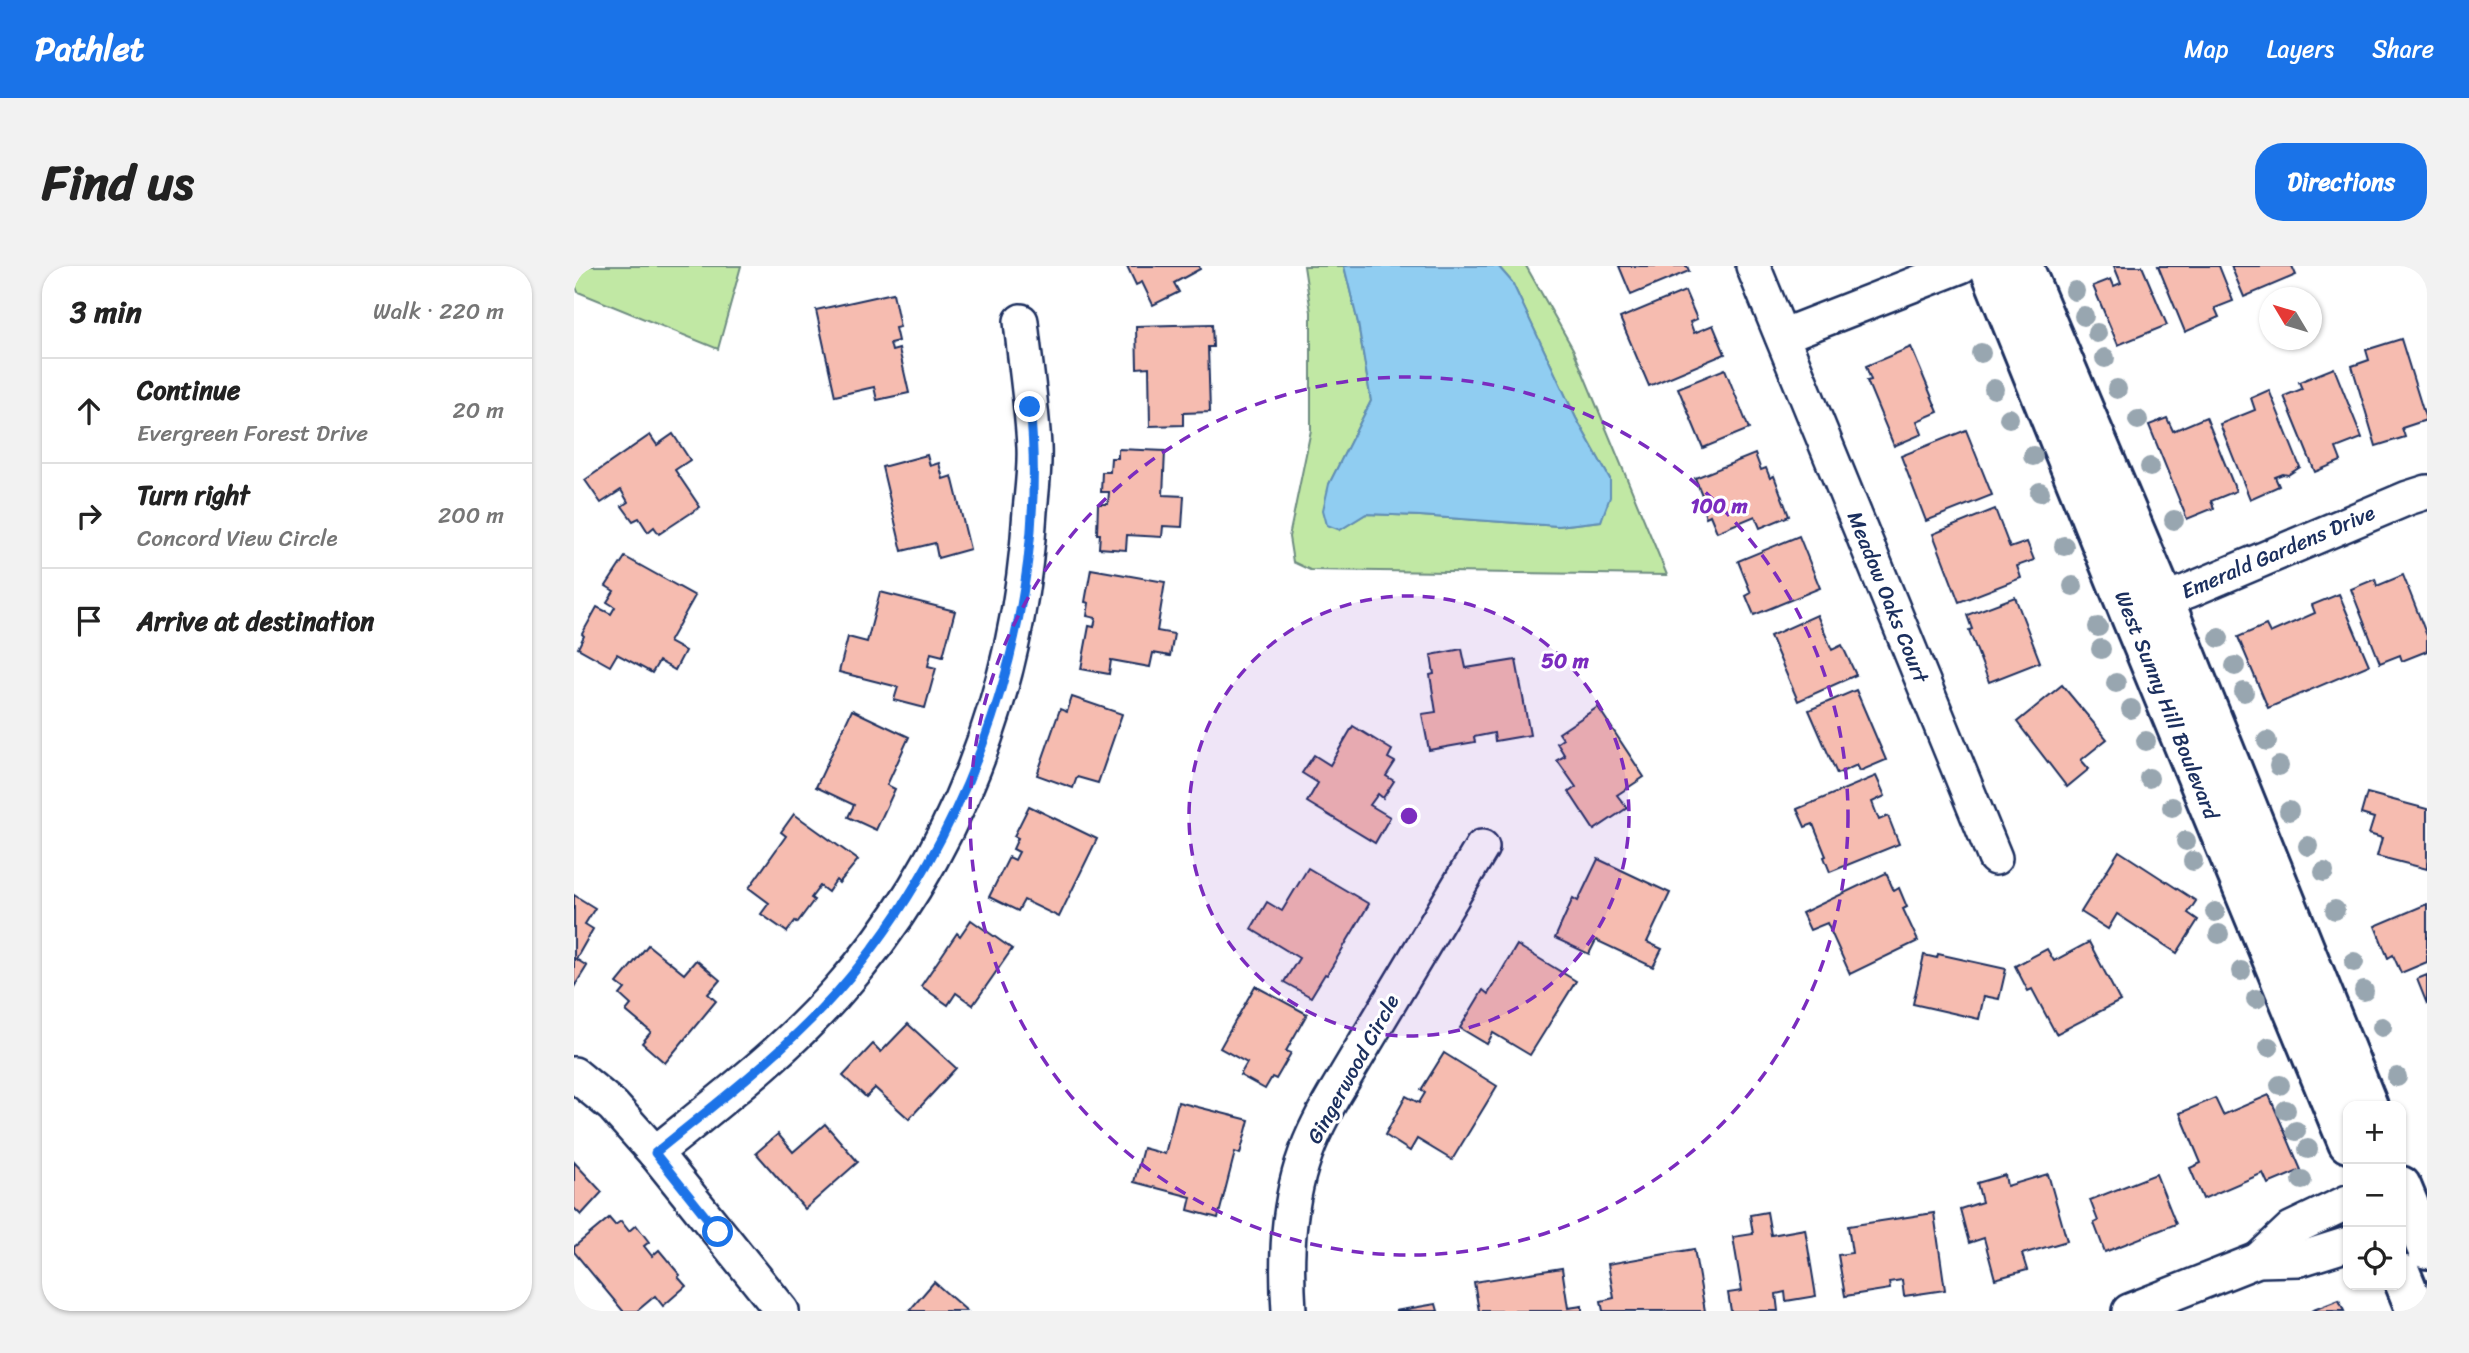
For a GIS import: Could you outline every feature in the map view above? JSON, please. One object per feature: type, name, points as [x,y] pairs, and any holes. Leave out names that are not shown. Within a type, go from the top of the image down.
[{"type":"street","name":"Meadow Oaks Court","points":[[1753,266],[1995,858]]},
{"type":"street","points":[[1782,335],[1961,266]]},
{"type":"street","name":"West Sunny Hill Boulevard","points":[[1989,266],[2146,606],[2366,1101]]},
{"type":"street","name":"West Sunny Hill Boulevard","points":[[2023,266],[2146,606],[2343,1130]]},
{"type":"street","points":[[655,1153],[758,1069],[837,992],[867,956],[903,904],[954,816],[980,753],[998,699],[1020,610],[1027,560],[1034,448],[1021,321]]},
{"type":"street","name":"Emerald Gardens Drive","points":[[2146,606],[2427,492]]},
{"type":"street","name":"Gingerwood Circle","points":[[1289,1311],[1288,1240],[1299,1178],[1313,1134],[1482,847]]},
{"type":"street","points":[[574,1074],[613,1106],[655,1153],[782,1311]]},
{"type":"street","points":[[2258,1260],[2291,1229],[2343,1204]]},
{"type":"street","points":[[2129,1311],[2258,1260],[2300,1259],[2343,1246]]},
{"type":"street","points":[[2406,1286],[2416,1311]]},
{"type":"green space","points":[[574,266],[741,266],[718,349],[578,292],[574,283]]},
{"type":"green space","points":[[1304,266],[1344,266],[1358,323],[1371,401],[1329,484],[1340,530],[1366,514],[1558,526],[1601,521],[1610,479],[1576,418],[1512,282],[1498,266],[1526,266],[1573,349],[1667,575],[1310,570],[1293,562],[1289,537],[1311,430],[1311,312]]},
{"type":"water","points":[[1344,266],[1498,266],[1512,282],[1576,418],[1610,479],[1610,497],[1601,521],[1558,526],[1366,514],[1340,530],[1327,525],[1323,510],[1329,484],[1371,401],[1358,323]]},
{"type":"building","points":[[1127,266],[1199,266],[1200,269],[1174,283],[1179,292],[1153,305],[1142,282],[1136,285]]},
{"type":"building","points":[[1619,266],[1687,266],[1689,271],[1631,295]]},
{"type":"building","points":[[2114,266],[2142,266],[2167,325],[2118,345],[2093,286],[2111,279],[2114,286],[2121,283]]},
{"type":"building","points":[[2158,266],[2219,266],[2233,301],[2215,308],[2219,317],[2185,332]]},
{"type":"building","points":[[2231,266],[2292,266],[2296,275],[2268,287],[2259,287],[2259,291],[2244,297]]},
{"type":"building","points":[[1685,291],[1697,319],[1690,322],[1694,333],[1713,325],[1725,354],[1649,386],[1620,318]]},
{"type":"building","points":[[893,293],[900,327],[895,328],[898,341],[890,343],[892,351],[899,349],[909,393],[877,400],[874,387],[835,396],[816,310]]},
{"type":"building","points":[[1212,324],[1213,347],[1208,347],[1210,412],[1183,413],[1183,425],[1150,426],[1149,367],[1137,368],[1136,326]]},
{"type":"building","points":[[2401,339],[2426,420],[2402,428],[2405,437],[2376,446],[2352,366],[2369,360],[2366,350]]},
{"type":"building","points":[[1911,347],[1938,412],[1917,421],[1922,434],[1894,446],[1867,381],[1871,380],[1866,366]]},
{"type":"building","points":[[2334,368],[2362,438],[2336,448],[2341,461],[2315,472],[2284,396],[2302,389],[2299,382]]},
{"type":"building","points":[[1725,369],[1749,429],[1703,448],[1678,388]]},
{"type":"building","points":[[2269,390],[2300,467],[2288,475],[2275,477],[2279,486],[2250,499],[2220,424],[2255,410],[2251,398]]},
{"type":"building","points":[[2206,417],[2236,491],[2211,501],[2214,508],[2187,519],[2149,425],[2167,418],[2173,431]]},
{"type":"building","points":[[1966,430],[1992,495],[1926,521],[1901,456]]},
{"type":"building","points":[[673,434],[690,460],[675,470],[700,507],[659,534],[654,527],[648,532],[639,518],[633,521],[622,506],[628,502],[621,490],[601,503],[585,480],[650,435],[657,445]]},
{"type":"building","points":[[1118,449],[1165,451],[1163,495],[1184,496],[1182,527],[1163,526],[1162,537],[1127,535],[1126,550],[1099,548],[1100,534],[1097,534],[1098,504],[1108,504],[1109,492],[1101,492],[1102,472],[1110,472],[1111,458],[1118,458]]},
{"type":"building","points":[[1755,454],[1761,470],[1766,468],[1770,478],[1774,476],[1789,516],[1760,528],[1755,516],[1717,532],[1710,515],[1706,517],[1700,502],[1704,500],[1695,478]]},
{"type":"building","points":[[927,455],[930,466],[939,463],[943,479],[952,476],[970,549],[938,558],[935,543],[902,551],[882,467]]},
{"type":"building","points":[[1995,509],[2010,548],[2027,542],[2034,560],[2017,566],[2021,578],[1959,602],[1933,534]]},
{"type":"building","points":[[1799,536],[1820,588],[1754,615],[1746,596],[1751,593],[1738,561]]},
{"type":"building","points":[[625,557],[695,596],[669,642],[685,651],[675,670],[659,661],[652,673],[617,654],[610,666],[578,648],[584,636],[582,634],[597,607],[611,614],[615,607],[607,602],[614,591],[606,586]]},
{"type":"building","points":[[1091,569],[1165,582],[1157,631],[1174,634],[1170,656],[1153,653],[1150,667],[1111,660],[1109,674],[1081,669],[1089,626],[1094,627],[1096,618],[1087,616],[1089,603],[1085,602]]},
{"type":"building","points":[[2403,575],[2427,636],[2427,651],[2402,661],[2400,655],[2380,663],[2351,589],[2375,579],[2377,586]]},
{"type":"building","points":[[880,592],[955,611],[943,656],[931,653],[928,666],[936,668],[925,708],[894,700],[898,687],[839,672],[848,637],[867,642]]},
{"type":"building","points":[[2339,594],[2369,665],[2268,708],[2238,637],[2266,625],[2270,633],[2315,613],[2312,605]]},
{"type":"building","points":[[2015,597],[2040,662],[1989,682],[1969,630],[1972,629],[1967,615]]},
{"type":"building","points":[[1817,615],[1832,650],[1842,645],[1856,675],[1798,701],[1770,636]]},
{"type":"building","points":[[1462,649],[1466,668],[1516,660],[1530,735],[1495,741],[1494,733],[1474,737],[1475,742],[1429,750],[1422,714],[1436,712],[1430,675],[1434,674],[1431,655]]},
{"type":"building","points":[[2062,685],[2107,739],[2081,760],[2089,769],[2067,787],[2017,722]]},
{"type":"building","points":[[1856,690],[1886,760],[1860,771],[1857,765],[1837,774],[1809,710]]},
{"type":"building","points":[[1072,697],[1122,714],[1098,783],[1077,777],[1073,788],[1037,775],[1060,709],[1067,712]]},
{"type":"building","points":[[1598,707],[1644,777],[1617,795],[1627,808],[1594,830],[1569,792],[1576,787],[1557,760],[1565,756],[1557,743],[1563,739],[1559,733]]},
{"type":"building","points":[[852,710],[909,737],[887,785],[895,789],[876,830],[848,817],[854,805],[816,787]]},
{"type":"building","points":[[1353,726],[1392,750],[1388,758],[1395,762],[1386,776],[1394,781],[1383,798],[1378,794],[1370,805],[1390,817],[1375,843],[1307,802],[1318,783],[1302,773],[1314,755],[1330,765]]},
{"type":"building","points":[[1876,776],[1885,796],[1872,802],[1879,820],[1888,816],[1899,844],[1830,872],[1813,824],[1805,827],[1797,809]]},
{"type":"building","points":[[2367,793],[2427,809],[2427,869],[2377,856],[2382,838],[2369,834],[2374,818],[2361,814]]},
{"type":"building","points":[[1029,806],[1097,839],[1059,917],[1024,900],[1018,911],[989,897],[1009,857],[1015,860],[1019,852],[1013,849],[1018,838],[1014,836]]},
{"type":"building","points":[[794,814],[858,860],[839,883],[836,880],[828,892],[820,886],[811,898],[814,900],[787,932],[761,914],[769,903],[749,888],[786,836],[781,832]]},
{"type":"building","points":[[2119,851],[2196,901],[2188,913],[2198,920],[2177,953],[2117,914],[2108,929],[2081,912]]},
{"type":"building","points":[[1598,859],[1670,893],[1647,942],[1662,949],[1653,967],[1596,940],[1589,954],[1555,938],[1573,898],[1578,901]]},
{"type":"building","points":[[1308,868],[1369,904],[1311,997],[1284,982],[1299,958],[1251,929],[1267,902],[1282,911]]},
{"type":"building","points":[[1886,873],[1894,891],[1899,888],[1907,907],[1903,909],[1918,941],[1850,974],[1827,923],[1810,930],[1802,913]]},
{"type":"building","points":[[574,895],[595,908],[585,924],[593,929],[576,959],[587,966],[574,987]]},
{"type":"building","points":[[2427,904],[2427,962],[2401,973],[2393,955],[2388,958],[2375,926]]},
{"type":"building","points":[[971,920],[1012,949],[973,1005],[956,993],[948,1005],[921,986],[957,933],[960,936]]},
{"type":"building","points":[[2089,942],[2120,1001],[2056,1034],[2032,989],[2028,991],[2015,966],[2047,949],[2054,961]]},
{"type":"building","points":[[648,945],[684,974],[696,960],[720,980],[708,994],[716,1001],[665,1063],[642,1043],[651,1032],[626,1011],[631,1005],[620,995],[625,989],[617,983]]},
{"type":"building","points":[[1517,945],[1576,981],[1530,1055],[1493,1033],[1487,1044],[1460,1028],[1483,990],[1488,994]]},
{"type":"building","points":[[1938,954],[2006,969],[1999,999],[1984,996],[1979,1019],[1913,1004],[1924,955],[1937,958]]},
{"type":"building","points":[[2427,975],[2427,1004],[2417,979]]},
{"type":"building","points":[[1255,986],[1307,1014],[1286,1051],[1291,1053],[1276,1079],[1272,1077],[1265,1089],[1240,1075],[1247,1063],[1220,1048]]},
{"type":"building","points":[[908,1024],[956,1068],[909,1119],[875,1088],[866,1097],[843,1076],[873,1044],[881,1052]]},
{"type":"building","points":[[1444,1053],[1497,1086],[1452,1160],[1417,1139],[1410,1151],[1385,1135],[1406,1096],[1419,1103],[1425,1093],[1421,1090]]},
{"type":"building","points":[[2269,1095],[2301,1170],[2268,1184],[2263,1173],[2203,1199],[2190,1168],[2201,1163],[2180,1113],[2215,1098],[2223,1115]]},
{"type":"building","points":[[1178,1102],[1249,1120],[1240,1154],[1235,1152],[1218,1218],[1188,1210],[1191,1197],[1134,1182],[1143,1148],[1165,1154]]},
{"type":"building","points":[[825,1124],[858,1162],[805,1209],[756,1153],[778,1134],[793,1152]]},
{"type":"building","points":[[574,1162],[602,1192],[581,1215],[574,1208]]},
{"type":"building","points":[[2048,1174],[2067,1241],[2022,1254],[2027,1270],[1995,1279],[1984,1238],[1969,1243],[1960,1209],[1982,1202],[1977,1183],[2005,1175],[2007,1186]]},
{"type":"building","points":[[2156,1174],[2176,1224],[2105,1252],[2094,1223],[2098,1221],[2090,1200]]},
{"type":"building","points":[[1767,1212],[1771,1235],[1805,1229],[1816,1296],[1786,1301],[1785,1292],[1776,1294],[1778,1311],[1731,1311],[1728,1293],[1742,1291],[1733,1237],[1753,1234],[1750,1215]]},
{"type":"building","points":[[1934,1213],[1945,1290],[1904,1296],[1902,1280],[1889,1282],[1890,1289],[1845,1296],[1838,1255],[1852,1253],[1848,1226]]},
{"type":"building","points":[[609,1218],[615,1225],[621,1221],[629,1231],[636,1225],[649,1242],[644,1246],[652,1256],[659,1250],[680,1275],[678,1277],[686,1286],[663,1306],[655,1296],[637,1311],[623,1311],[574,1252],[574,1247]]},
{"type":"building","points":[[1694,1249],[1705,1311],[1603,1311],[1601,1301],[1614,1298],[1608,1264]]},
{"type":"building","points":[[1562,1268],[1568,1308],[1582,1306],[1582,1311],[1479,1311],[1474,1282]]},
{"type":"building","points":[[934,1282],[967,1311],[909,1311]]},
{"type":"building","points":[[2339,1300],[2344,1311],[2311,1311]]},
{"type":"building","points":[[1436,1304],[1438,1311],[1395,1311]]},
{"type":"route","points":[[718,1232],[655,1153],[758,1069],[837,992],[867,956],[903,904],[954,816],[996,705],[1020,610],[1027,560],[1034,448],[1030,407]]}]
